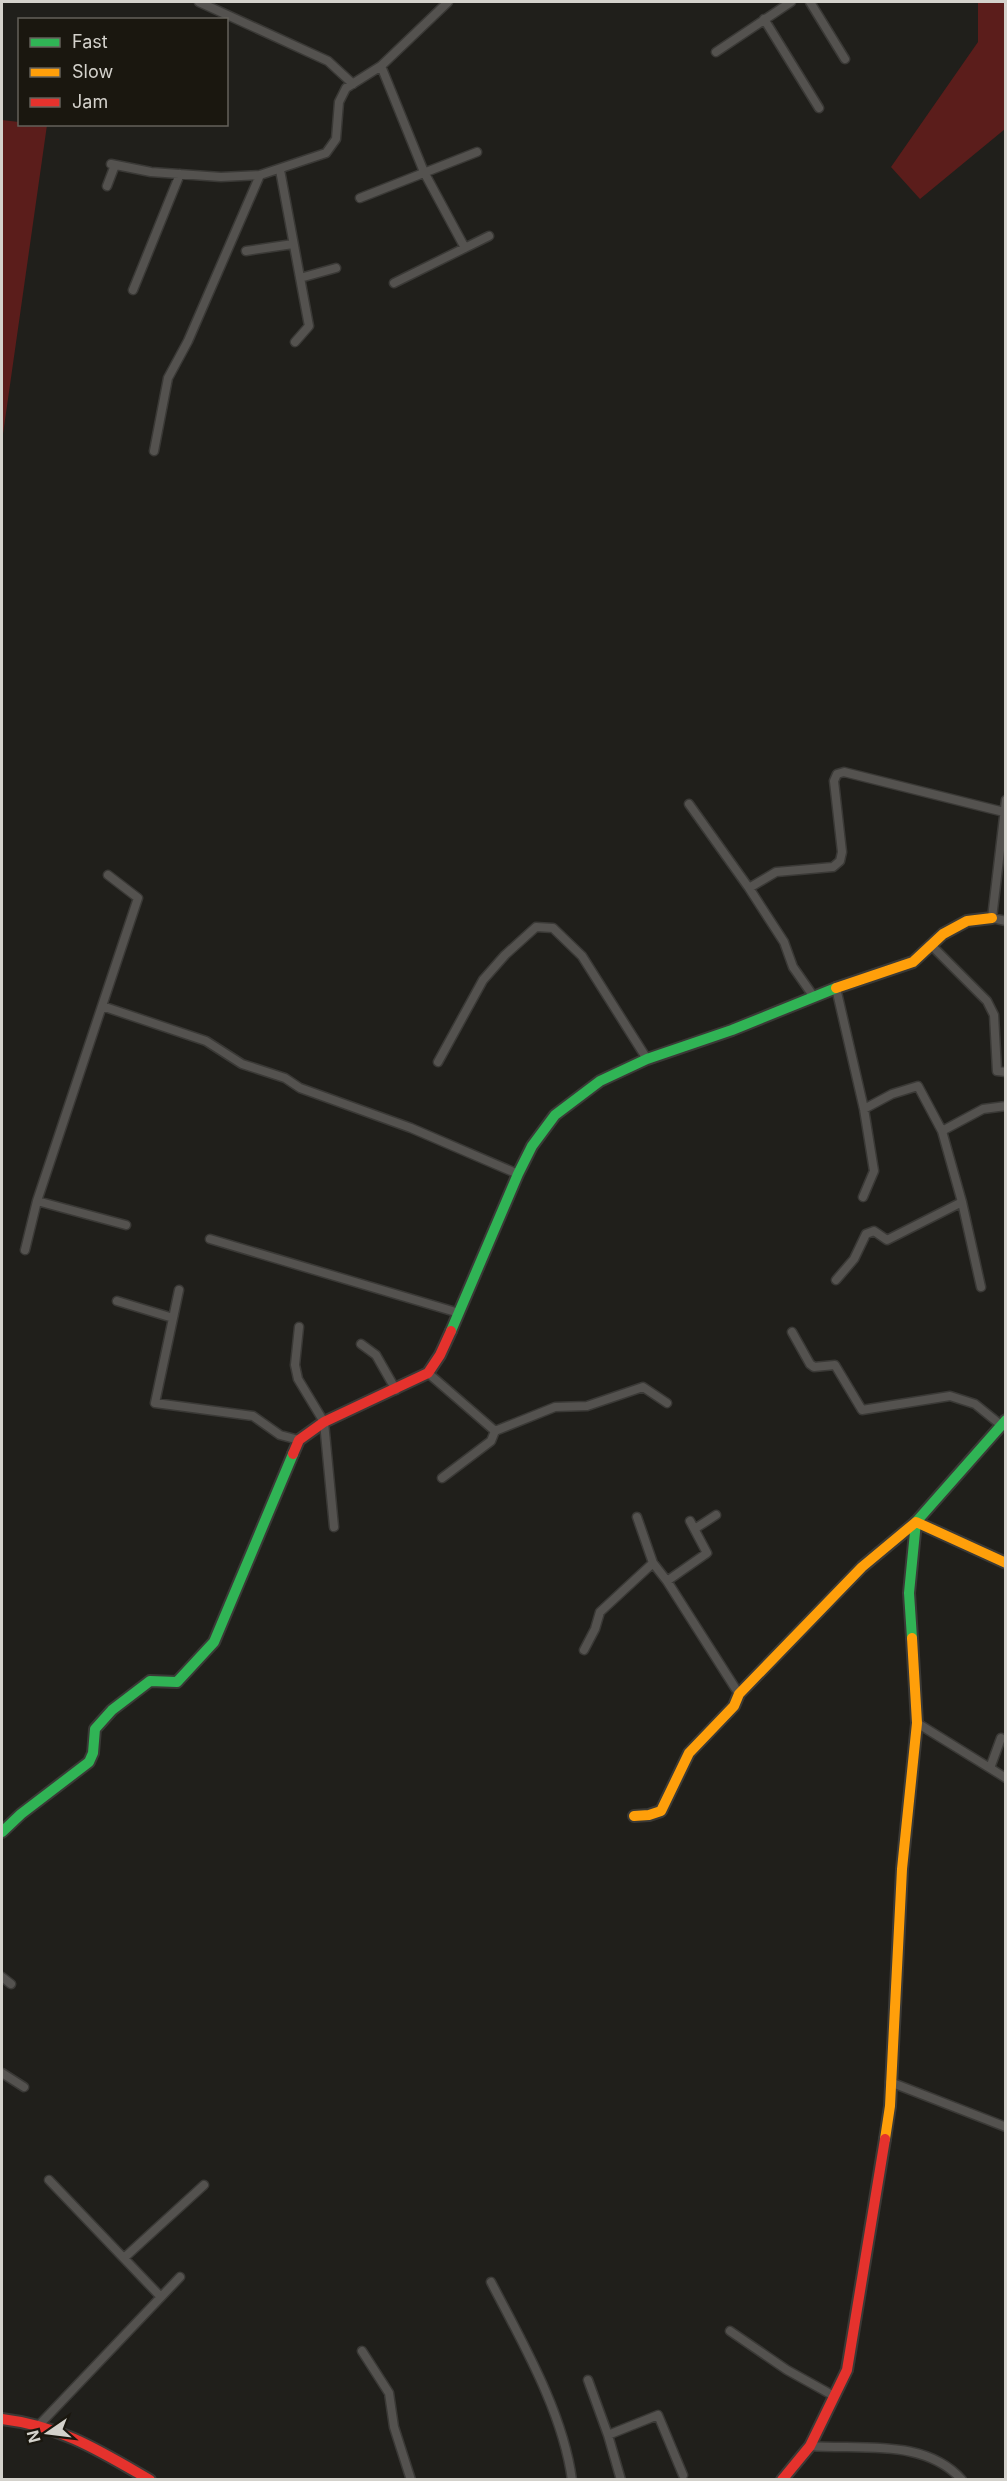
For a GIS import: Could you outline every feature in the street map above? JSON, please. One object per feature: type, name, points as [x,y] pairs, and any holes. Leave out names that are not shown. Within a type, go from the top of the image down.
[{"type":"street","points":[[199,2],[328,61],[353,84]]},
{"type":"street","points":[[107,186],[113,164],[151,172],[220,177],[260,175],[326,153],[336,139],[336,115],[341,95],[353,84],[381,66],[448,2]]},
{"type":"street","points":[[716,52],[791,2]]},
{"type":"street","points":[[810,2],[845,59]]},
{"type":"street","points":[[764,19],[819,108]]},
{"type":"street","points":[[381,66],[424,172],[465,248]]},
{"type":"street","points":[[360,198],[477,152]]},
{"type":"street","points":[[280,170],[309,326],[295,342]]},
{"type":"street","points":[[133,290],[180,174]]},
{"type":"street","points":[[154,451],[168,378],[188,341],[260,175]]},
{"type":"street","points":[[394,283],[489,236]]},
{"type":"street","points":[[246,251],[294,244]]},
{"type":"street","points":[[300,278],[336,268]]},
{"type":"street","points":[[749,888],[776,872],[833,867],[840,861],[842,852],[834,781],[837,774],[844,772],[1004,812]]},
{"type":"street","points":[[992,918],[1005,800]]},
{"type":"street","points":[[689,804],[784,942],[793,968],[814,997]]},
{"type":"street","points":[[25,1250],[37,1201],[138,898],[108,875]]},
{"type":"street","points":[[2,1832],[13,1819],[86,1765],[94,1752],[95,1729],[114,1708],[148,1682],[162,1679],[177,1682],[214,1642],[299,1440],[324,1422],[428,1373],[440,1355],[459,1313],[518,1174],[532,1146],[555,1115],[600,1081],[647,1059],[732,1030],[836,988],[913,962],[943,934],[967,921],[992,918],[1005,921]]},
{"type":"street","points":[[438,1062],[483,980],[505,955],[536,927],[553,928],[582,956],[647,1059]]},
{"type":"street","points":[[932,946],[987,1001],[994,1014],[997,1071],[1005,1072]]},
{"type":"street","points":[[836,988],[864,1108],[873,1171],[864,1197]]},
{"type":"street","points":[[102,1006],[206,1041],[242,1064],[285,1078],[300,1088],[411,1128],[518,1174]]},
{"type":"street","points":[[864,1108],[891,1094],[918,1086],[942,1131],[962,1202],[981,1287]]},
{"type":"street","points":[[942,1131],[983,1109],[1005,1106]]},
{"type":"street","points":[[37,1201],[126,1225]]},
{"type":"street","points":[[836,1280],[854,1259],[866,1234],[874,1231],[887,1240],[962,1202]]},
{"type":"street","points":[[210,1239],[459,1313]]},
{"type":"street","points":[[179,1290],[155,1403],[253,1416],[280,1435],[299,1440]]},
{"type":"street","points":[[117,1301],[173,1318]]},
{"type":"street","points":[[299,1327],[295,1365],[298,1379],[324,1422],[334,1527]]},
{"type":"street","points":[[634,1816],[649,1815],[660,1811],[689,1753],[734,1706],[739,1694],[862,1567],[916,1522],[1003,1422],[975,1404],[950,1396],[862,1410],[835,1365],[814,1367],[810,1364],[792,1332]]},
{"type":"street","points":[[361,1344],[375,1355],[396,1390]]},
{"type":"street","points":[[428,1373],[495,1431]]},
{"type":"street","points":[[442,1478],[491,1441],[495,1431],[555,1407],[587,1406],[643,1388],[667,1403]]},
{"type":"street","points":[[667,1581],[707,1553],[693,1525],[716,1515]]},
{"type":"street","points":[[637,1517],[653,1563],[667,1581],[739,1694]]},
{"type":"street","points":[[916,1522],[1005,1563]]},
{"type":"street","points":[[782,2480],[810,2446],[847,2370],[890,2106],[902,1869],[916,1723],[909,1593],[916,1522]]},
{"type":"street","points":[[584,1650],[595,1629],[600,1612],[653,1563]]},
{"type":"street","points":[[916,1723],[1005,1778]]},
{"type":"street","points":[[990,1768],[1000,1738]]},
{"type":"street","points":[[2,1977],[11,1984]]},
{"type":"street","points":[[2,2073],[24,2087]]},
{"type":"street","points":[[891,2082],[1005,2127]]},
{"type":"street","points":[[49,2180],[160,2296]]},
{"type":"street","points":[[124,2258],[204,2185]]},
{"type":"street","points":[[40,2424],[180,2277]]},
{"type":"street","points":[[491,2282],[545,2392],[569,2459],[572,2480]]},
{"type":"street","points":[[730,2331],[787,2370],[834,2396]]},
{"type":"street","points":[[362,2351],[389,2393],[394,2427],[411,2480]]},
{"type":"street","points":[[588,2380],[621,2480]]},
{"type":"street","points":[[608,2435],[658,2415],[683,2475]]},
{"type":"street","points":[[2,2419],[40,2424],[90,2443],[150,2480]]},
{"type":"street","points":[[810,2446],[910,2450],[931,2457],[952,2468],[962,2480]]},
{"type":"shaded area","points":[[978,2],[1005,2],[1005,129],[920,199],[891,167],[978,42]]},
{"type":"shaded area","points":[[2,120],[18,122],[18,126],[47,126],[2,441]]},
{"type":"traffic: fast","points":[[451,1331],[518,1174],[532,1146],[555,1115],[600,1081],[647,1059],[732,1030],[836,988]]},
{"type":"traffic: fast","points":[[912,1638],[909,1593],[916,1522],[1006,1420]]},
{"type":"traffic: fast","points":[[2,1832],[21,1814],[89,1762],[93,1753],[95,1729],[112,1710],[150,1681],[177,1682],[214,1642],[293,1454]]},
{"type":"traffic: slow","points":[[836,988],[913,962],[943,934],[967,921],[992,918]]},
{"type":"traffic: slow","points":[[634,1816],[661,1811],[689,1753],[734,1706],[739,1694],[862,1567],[916,1522],[1006,1563]]},
{"type":"traffic: slow","points":[[885,2139],[890,2106],[902,1869],[917,1723],[912,1638]]},
{"type":"traffic: jam","points":[[293,1454],[299,1440],[324,1422],[428,1373],[440,1355],[451,1331]]},
{"type":"traffic: jam","points":[[782,2480],[810,2446],[847,2370],[885,2139]]},
{"type":"traffic: jam","points":[[2,2419],[43,2427],[79,2441],[150,2480]]}]
